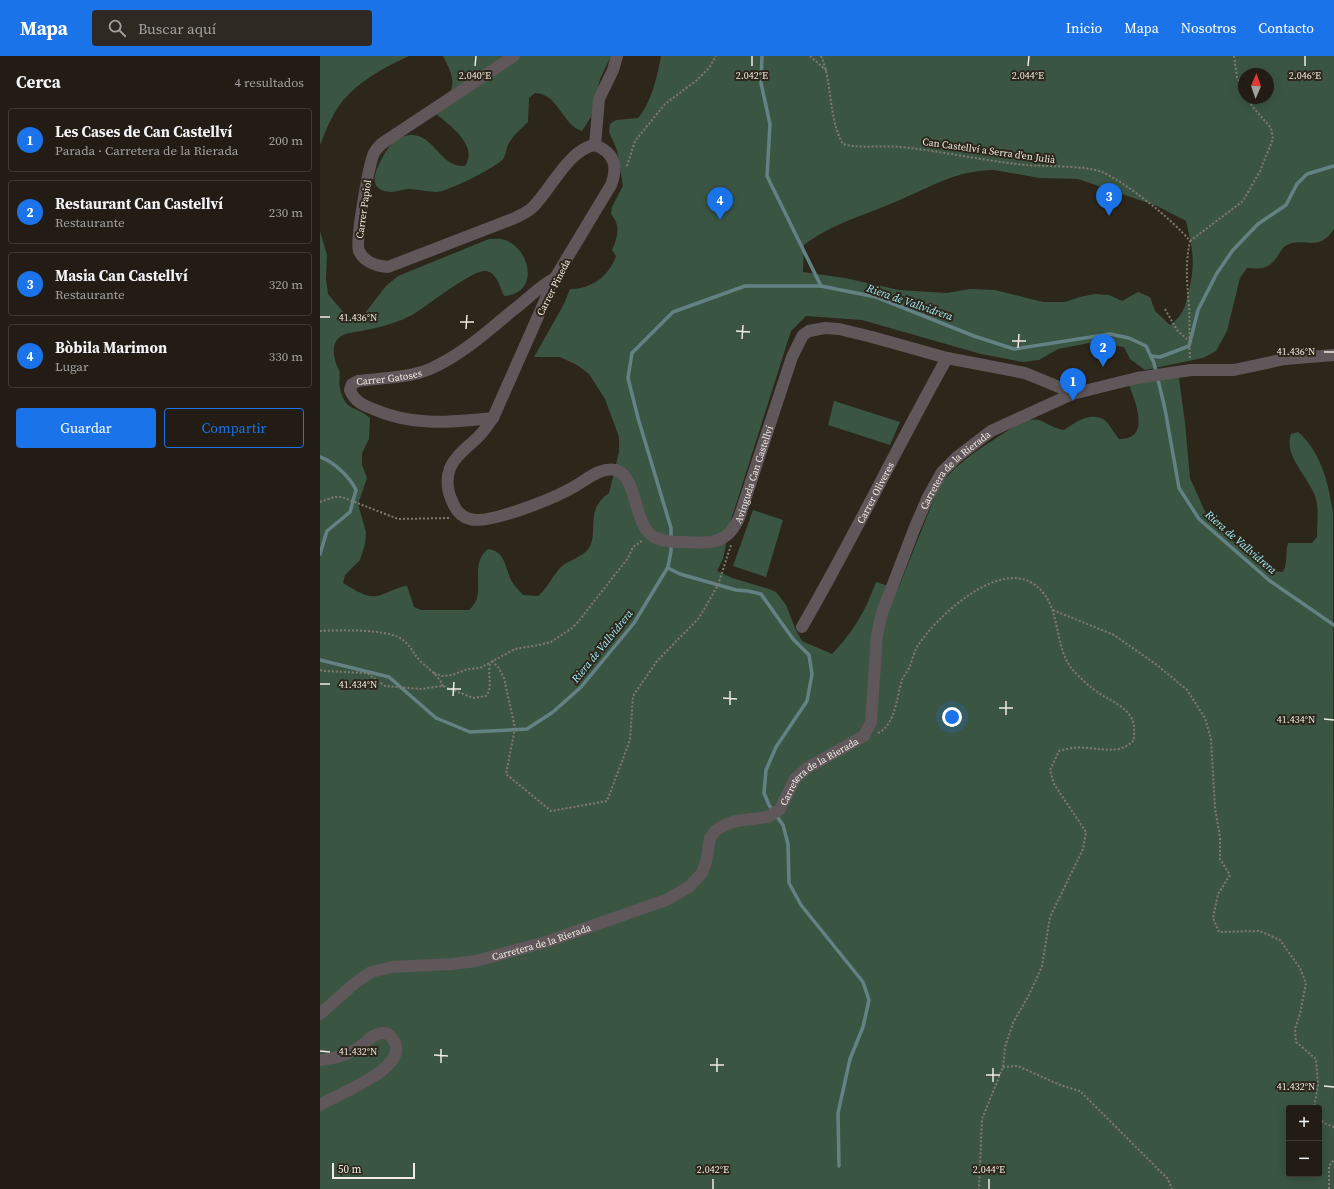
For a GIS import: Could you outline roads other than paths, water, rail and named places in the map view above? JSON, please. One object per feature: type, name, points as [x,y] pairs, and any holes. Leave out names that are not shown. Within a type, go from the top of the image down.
[{"type":"street","name":"Carrer Papiol","points":[[514,56],[387,140],[374,153],[358,240],[359,250],[362,255],[372,263],[388,267],[515,218],[533,206],[576,154],[587,146],[595,145]]},
{"type":"street","points":[[595,145],[598,99],[613,70],[616,56]]},
{"type":"street","name":"Carrer Pineda","points":[[595,145],[602,148],[612,157],[615,164],[611,185],[555,278],[493,418],[480,435],[457,457],[450,469],[448,476],[448,490],[452,501],[460,514],[470,520],[481,521],[561,494],[601,471],[618,471],[627,481],[641,519],[650,534]]},
{"type":"street","name":"Carrer Gatoses","points":[[493,418],[442,422],[407,420],[387,414],[357,401],[350,390],[352,384],[358,381],[411,374],[429,369],[446,361],[514,310],[544,283],[555,278]]},
{"type":"street","name":"Avinguda Can Castellví","points":[[650,534],[663,540],[679,542],[709,542],[718,541],[734,530],[792,357],[799,342],[806,333],[817,328],[855,332],[947,358],[1037,377],[1050,384],[1066,389],[1087,389]]},
{"type":"street","name":"Carretera de la Rierada","points":[[320,1014],[355,983],[371,972],[392,967],[452,964],[476,961],[549,940],[666,900],[689,887],[702,873],[706,862],[710,838],[716,830],[736,821],[768,817],[780,809],[795,778],[807,768],[864,736],[871,722],[877,634],[882,613],[915,527],[934,485],[942,472],[957,457],[991,431],[1052,402],[1087,389],[1169,372],[1191,370],[1234,370],[1297,357],[1334,355]]},
{"type":"street","name":"Carrer Oliveres","points":[[802,627],[869,506],[916,414],[947,358]]},
{"type":"street","points":[[1037,377],[1044,385],[1052,402]]},
{"type":"street","points":[[1050,384],[1055,391],[1052,402]]},
{"type":"street","points":[[320,1060],[344,1054],[358,1048],[368,1038],[384,1033],[389,1035],[395,1042],[397,1051],[393,1060],[383,1070],[320,1105]]},
{"type":"waterway","points":[[762,56],[761,83],[770,124],[767,176],[821,286]]},
{"type":"waterway","points":[[1151,356],[1160,357],[1189,346],[1198,310],[1217,273],[1233,250],[1258,224],[1286,205],[1297,184],[1307,174],[1334,166]]},
{"type":"waterway","name":"Riera de Vallvidrera","points":[[320,660],[389,677],[436,718],[470,732],[527,729],[553,712],[581,687],[634,623],[668,567],[671,551],[671,528],[638,418],[628,378],[632,353],[673,312],[745,286],[821,286],[876,297],[974,336],[1014,349],[1110,334],[1129,338],[1146,346],[1154,363],[1165,409],[1179,488],[1199,519],[1270,581],[1334,625]]},
{"type":"waterway","points":[[320,457],[331,462],[341,470],[356,490],[350,512],[327,531],[320,554]]},
{"type":"waterway","points":[[668,568],[680,574],[736,590],[761,594],[793,639],[809,655],[812,674],[807,701],[776,747],[766,770],[764,793],[769,805],[783,825],[788,844],[789,883],[801,905],[863,982],[869,1000],[863,1027],[850,1059],[838,1113],[839,1166]]},
{"type":"place","name":"Masia Can Castellví","points":[[1109,216]]},
{"type":"place","name":"Bòbila Marimon","points":[[720,220]]},
{"type":"place","name":"Restaurant Can Castellví","points":[[1103,367]]},
{"type":"place","name":"Les Cases de Can Castellví","points":[[1073,401]]}]
